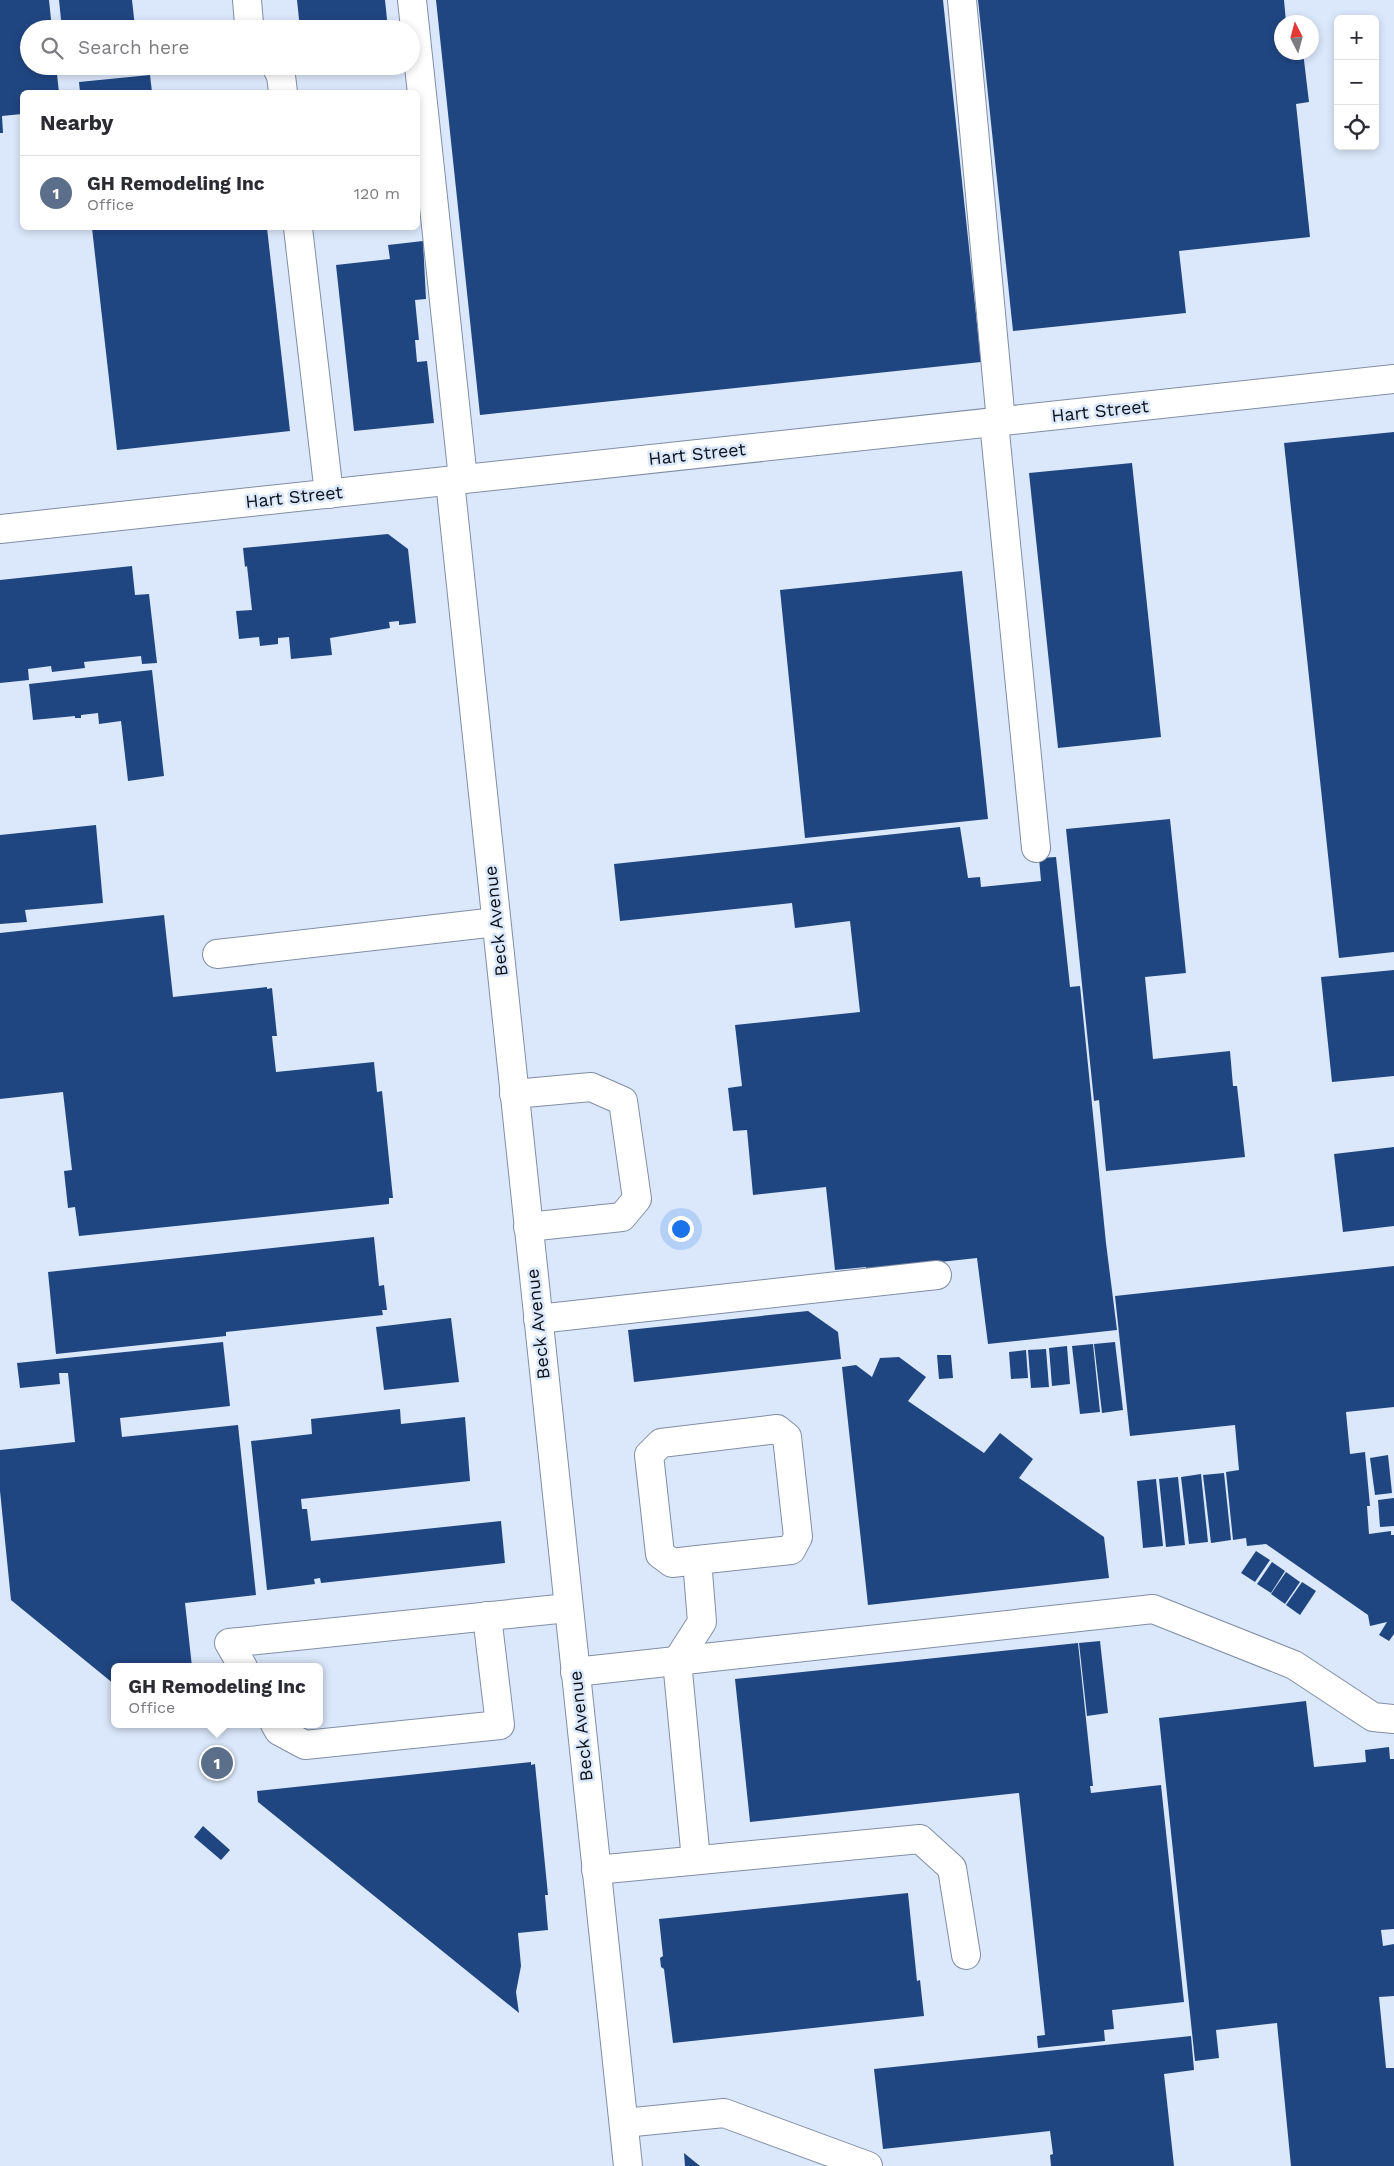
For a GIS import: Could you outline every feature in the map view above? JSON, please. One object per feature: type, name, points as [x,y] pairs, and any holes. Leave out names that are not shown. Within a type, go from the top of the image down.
[{"type":"street","points":[[247,0],[249,20]]},
{"type":"street","name":"Beck Avenue","points":[[412,0],[414,20]]},
{"type":"street","points":[[962,0],[1036,848]]},
{"type":"street","points":[[280,75],[283,90]]},
{"type":"street","name":"Beck Avenue","points":[[419,75],[496,922],[628,2166]]},
{"type":"street","points":[[298,230],[329,494]]},
{"type":"street","name":"Hart Street","points":[[0,529],[1394,379]]},
{"type":"street","points":[[217,954],[496,922]]},
{"type":"street","points":[[514,1094],[591,1087],[623,1101],[637,1199],[622,1217],[528,1227]]},
{"type":"street","points":[[538,1319],[937,1276]]},
{"type":"street","points":[[777,1429],[787,1437],[798,1537],[791,1550],[697,1560],[672,1563],[660,1554],[649,1455],[661,1443],[777,1429]]},
{"type":"street","points":[[696,1860],[677,1661],[702,1622],[697,1560]]},
{"type":"street","points":[[240,1663],[229,1643],[568,1608]]},
{"type":"street","points":[[575,1672],[1153,1609],[1294,1665],[1374,1717],[1394,1719]]},
{"type":"street","points":[[276,1728],[278,1731],[305,1745],[500,1725],[487,1616]]},
{"type":"street","points":[[596,1870],[920,1839],[952,1868],[966,1955]]},
{"type":"street","points":[[624,2122],[724,2112],[868,2166]]},
{"type":"building","points":[[0,0],[49,0],[51,20],[20,20],[20,75],[57,75],[59,90],[20,90],[20,114],[2,116],[3,133],[0,133]]},
{"type":"building","points":[[59,0],[132,0],[134,20],[61,20]]},
{"type":"building","points":[[297,0],[385,0],[387,20],[299,20]]},
{"type":"building","points":[[436,0],[943,0],[981,362],[480,415]]},
{"type":"building","points":[[978,0],[1284,0],[1285,15],[1274,15],[1274,60],[1304,60],[1309,102],[1296,104],[1310,237],[1179,251],[1186,313],[1013,331]]},
{"type":"building","points":[[150,75],[152,90],[80,90],[79,82]]},
{"type":"building","points":[[92,230],[267,230],[290,431],[117,450]]},
{"type":"building","points":[[423,241],[426,299],[415,300],[419,340],[415,340],[417,362],[427,361],[434,423],[354,431],[336,265],[390,259],[388,245]]},
{"type":"building","points":[[1394,432],[1394,952],[1339,958],[1284,443]]},
{"type":"building","points":[[1132,463],[1161,737],[1058,748],[1029,473]]},
{"type":"building","points":[[388,534],[408,549],[416,623],[399,625],[399,621],[389,622],[390,628],[330,638],[332,655],[291,659],[289,637],[278,638],[278,644],[260,646],[259,637],[239,639],[236,611],[252,610],[243,548]]},
{"type":"building","points":[[132,566],[135,595],[149,594],[157,663],[142,664],[141,656],[84,662],[85,668],[52,672],[51,666],[28,669],[29,680],[0,683],[0,580]]},
{"type":"building","points":[[962,571],[988,819],[805,838],[780,590]]},
{"type":"building","points":[[152,670],[164,776],[128,781],[121,721],[99,724],[98,713],[81,715],[81,718],[75,718],[75,716],[33,720],[29,684]]},
{"type":"building","points":[[1170,819],[1186,973],[1145,977],[1153,1059],[1230,1051],[1233,1086],[1237,1086],[1245,1157],[1106,1171],[1099,1100],[1094,1101],[1066,829]]},
{"type":"building","points":[[96,825],[103,903],[25,910],[27,922],[0,924],[0,835]]},
{"type":"building","points":[[960,827],[968,878],[980,877],[981,887],[1041,881],[1039,858],[1056,857],[1070,987],[1080,986],[1106,1243],[1117,1330],[988,1344],[977,1258],[866,1270],[866,1267],[835,1270],[826,1187],[753,1195],[747,1130],[733,1131],[728,1088],[742,1086],[735,1025],[860,1012],[850,921],[795,928],[792,903],[620,921],[614,864]]},
{"type":"building","points":[[164,915],[173,997],[272,988],[277,1036],[272,1036],[276,1072],[374,1062],[377,1092],[382,1091],[393,1198],[389,1198],[389,1204],[79,1236],[75,1207],[68,1208],[64,1171],[72,1170],[63,1092],[0,1099],[0,933]]},
{"type":"building","points":[[1394,970],[1394,1076],[1332,1082],[1321,977]]},
{"type":"building","points":[[1394,1147],[1394,1226],[1343,1232],[1334,1154]]},
{"type":"building","points":[[374,1237],[379,1286],[384,1285],[387,1310],[382,1310],[383,1315],[226,1332],[226,1336],[56,1354],[48,1272]]},
{"type":"building","points":[[1394,1266],[1394,1407],[1346,1412],[1350,1454],[1365,1452],[1370,1506],[1367,1506],[1369,1534],[1391,1531],[1391,1535],[1394,1535],[1394,1634],[1389,1641],[1379,1635],[1387,1622],[1370,1626],[1368,1615],[1266,1544],[1247,1546],[1246,1538],[1233,1540],[1226,1472],[1239,1470],[1235,1425],[1130,1436],[1115,1296]]},
{"type":"building","points":[[808,1311],[838,1332],[841,1359],[634,1382],[628,1330]]},
{"type":"building","points":[[451,1318],[459,1382],[384,1390],[376,1327]]},
{"type":"building","points":[[223,1342],[230,1406],[120,1418],[122,1437],[238,1425],[256,1595],[185,1603],[192,1663],[111,1663],[111,1682],[11,1600],[0,1491],[0,1450],[75,1442],[68,1373],[59,1373],[60,1384],[20,1388],[17,1363]]},
{"type":"building","points":[[1115,1342],[1123,1410],[1102,1413],[1094,1344]]},
{"type":"building","points":[[1093,1344],[1100,1412],[1080,1414],[1072,1346]]},
{"type":"building","points":[[1067,1346],[1070,1384],[1052,1386],[1049,1348]]},
{"type":"building","points":[[1046,1349],[1049,1387],[1031,1388],[1028,1350]]},
{"type":"building","points":[[1026,1350],[1028,1378],[1011,1379],[1009,1352]]},
{"type":"building","points":[[937,1355],[951,1355],[953,1378],[939,1379]]},
{"type":"building","points":[[899,1357],[926,1377],[908,1401],[984,1453],[1000,1433],[1033,1459],[1019,1478],[1104,1537],[1109,1578],[868,1605],[842,1367],[856,1365],[872,1377],[880,1358]]},
{"type":"building","points":[[400,1409],[401,1424],[465,1417],[470,1481],[301,1499],[302,1509],[307,1509],[311,1541],[501,1521],[505,1563],[321,1583],[320,1578],[314,1579],[315,1584],[267,1590],[251,1441],[312,1434],[311,1419]]},
{"type":"building","points":[[1388,1455],[1392,1493],[1375,1495],[1370,1458]]},
{"type":"building","points":[[1224,1473],[1231,1540],[1211,1543],[1203,1475]]},
{"type":"building","points":[[1201,1474],[1208,1542],[1189,1544],[1181,1477]]},
{"type":"building","points":[[1178,1477],[1185,1545],[1166,1547],[1159,1479]]},
{"type":"building","points":[[1156,1479],[1163,1546],[1143,1548],[1137,1481]]},
{"type":"building","points":[[1394,1498],[1394,1526],[1380,1527],[1378,1500]]},
{"type":"building","points":[[1256,1551],[1270,1560],[1255,1582],[1241,1573]]},
{"type":"building","points":[[1272,1562],[1285,1571],[1271,1593],[1257,1584]]},
{"type":"building","points":[[1286,1572],[1300,1582],[1285,1604],[1271,1594]]},
{"type":"building","points":[[1302,1582],[1316,1591],[1300,1615],[1286,1605]]},
{"type":"building","points":[[1100,1641],[1108,1713],[1087,1716],[1079,1643]]},
{"type":"building","points":[[1078,1643],[1093,1786],[1090,1786],[1091,1793],[1161,1785],[1184,2002],[1112,2010],[1114,2029],[1104,2030],[1105,2041],[1038,2048],[1037,2036],[1045,2035],[1019,1793],[750,1822],[735,1679]]},
{"type":"building","points":[[1306,1701],[1314,1767],[1366,1762],[1365,1750],[1389,1747],[1390,1759],[1394,1759],[1394,1929],[1381,1930],[1383,1946],[1394,1944],[1394,1996],[1379,1997],[1386,2068],[1394,2068],[1394,2166],[1291,2166],[1277,2023],[1216,2030],[1219,2058],[1195,2061],[1159,1718]]},
{"type":"building","points":[[531,1762],[531,1765],[535,1764],[548,1895],[545,1895],[548,1930],[518,1933],[521,1966],[516,1992],[519,2013],[258,1802],[257,1791]]},
{"type":"building","points":[[203,1826],[230,1850],[221,1860],[194,1837]]},
{"type":"building","points":[[908,1893],[917,1981],[920,1980],[924,2016],[673,2043],[664,1969],[661,1967],[660,1958],[663,1956],[659,1919]]},
{"type":"building","points":[[1191,2036],[1194,2070],[1164,2074],[1174,2166],[1051,2166],[1050,2155],[1053,2154],[1050,2131],[883,2149],[874,2069]]},
{"type":"building","points":[[684,2153],[700,2166],[685,2166]]},
{"type":"place","name":"GH Remodeling Inc","points":[[217,1763]]}]
